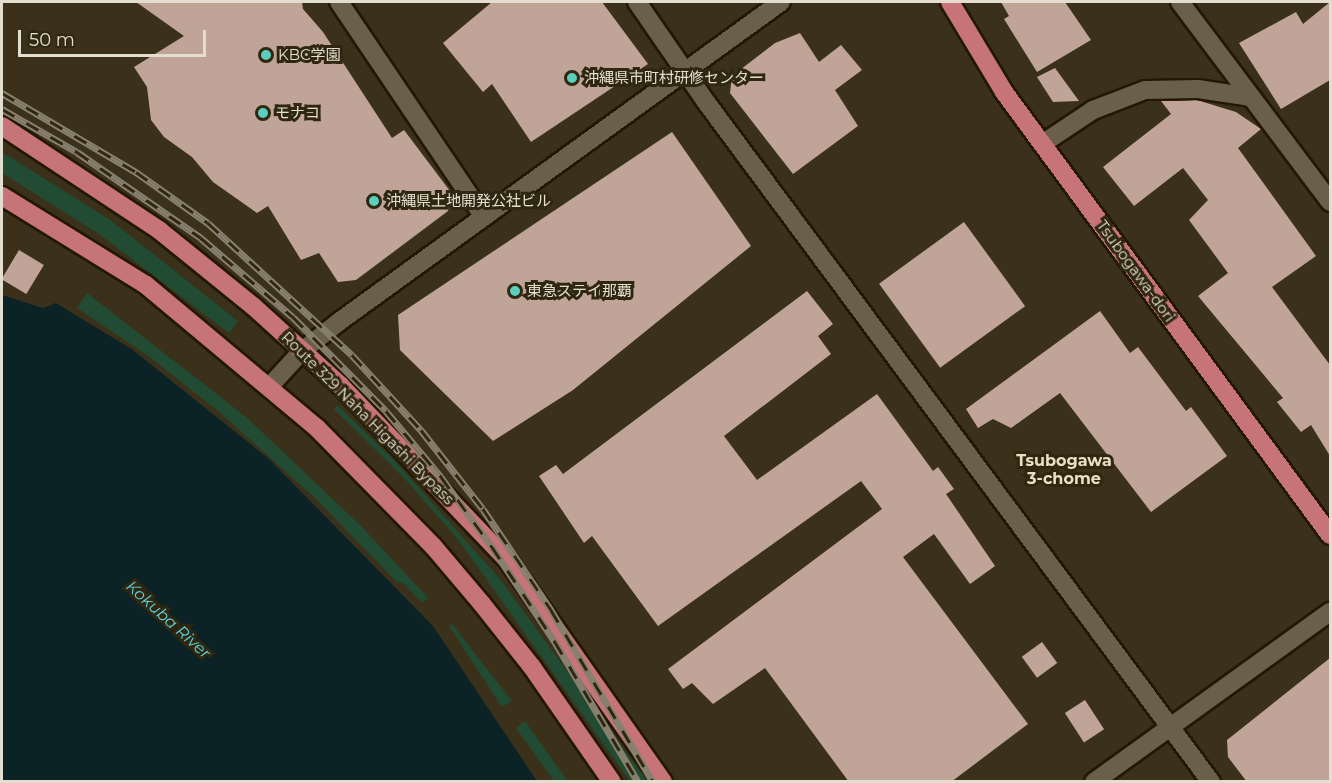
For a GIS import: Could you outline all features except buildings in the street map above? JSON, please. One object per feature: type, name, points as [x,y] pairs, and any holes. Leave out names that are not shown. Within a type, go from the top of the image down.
[{"type":"highway","name":"Tsubogawa-dori","points":[[950,2],[977,51],[1042,144],[1330,535]]},
{"type":"highway","name":"Route 329 Naha Higashi Bypass","points":[[2,126],[159,230],[302,351],[414,461],[508,562],[663,782]]},
{"type":"highway","points":[[2,196],[146,285],[317,428],[433,546],[532,667],[612,782]]},
{"type":"street","points":[[339,2],[484,217]]},
{"type":"street","points":[[637,2],[684,73],[1211,782]]},
{"type":"street","points":[[269,387],[302,351],[781,2]]},
{"type":"street","points":[[1187,4],[1251,97],[1330,202]]},
{"type":"street","points":[[1042,144],[1093,111],[1145,90],[1198,89],[1251,97]]},
{"type":"street","points":[[1094,782],[1330,612]]},
{"type":"green space","points":[[2,152],[110,220],[238,321],[229,333],[99,234],[2,173]]},
{"type":"green space","points":[[87,293],[246,417],[361,526],[428,598],[422,603],[403,583],[397,582],[314,497],[217,410],[147,355],[77,308]]},
{"type":"green space","points":[[337,405],[394,460],[500,579],[647,781],[630,781],[457,538],[404,478],[334,409]]},
{"type":"green space","points":[[452,624],[512,701],[502,707],[449,626]]},
{"type":"green space","points":[[525,721],[568,781],[554,781],[516,728]]},
{"type":"water","name":"Kokuba River","points":[[2,295],[43,308],[56,303],[133,350],[269,459],[433,626],[537,781],[2,781]]},
{"type":"railway","points":[[2,93],[136,172],[208,223],[352,355],[421,430],[483,509],[551,610],[653,782]]},
{"type":"railway","points":[[2,109],[77,152],[201,238],[293,317],[386,411],[441,477],[492,547],[555,642],[638,782]]},
{"type":"place","name":"KBC学園","points":[[266,55]]},
{"type":"place","name":"沖縄県市町村研修センター","points":[[572,78]]},
{"type":"place","name":"モナコ","points":[[263,113]]},
{"type":"place","name":"沖縄県土地開発公社ビル","points":[[374,201]]},
{"type":"place","name":"東急ステイ那覇","points":[[515,291]]},
{"type":"district","name":"Tsubogawa 3-chome","points":[[1064,470]]}]
